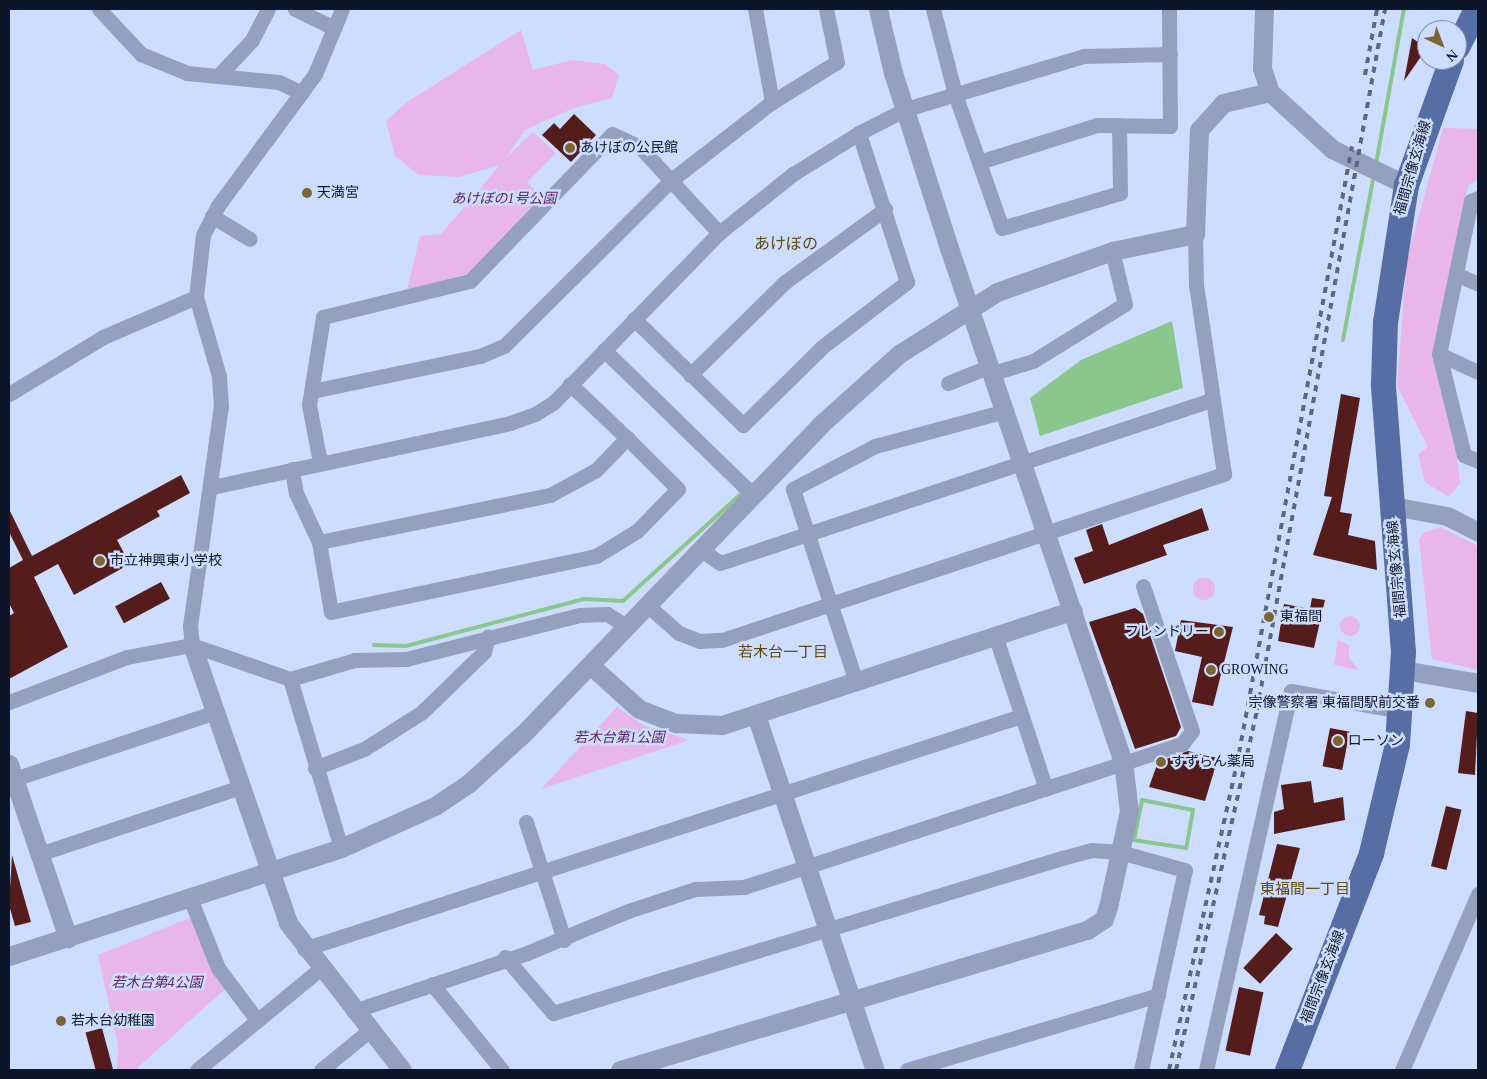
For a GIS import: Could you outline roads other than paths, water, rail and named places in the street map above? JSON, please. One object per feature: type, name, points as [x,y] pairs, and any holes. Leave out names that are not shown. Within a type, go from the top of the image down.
[{"type":"main road","points":[[1467,27],[1476,9]]},
{"type":"main road","name":"福間宗像玄海線","points":[[1287,1070],[1371,853],[1390,782],[1401,711],[1403,670],[1383,384],[1384,322],[1406,185],[1447,70]]},
{"type":"street","points":[[99,9],[141,54],[187,73],[279,82],[302,93]]},
{"type":"street","points":[[219,75],[252,40],[268,9]]},
{"type":"street","points":[[295,9],[334,28]]},
{"type":"street","points":[[342,9],[302,93],[212,216],[198,260],[196,297],[219,376],[220,440],[190,626],[192,645],[268,872],[288,923],[304,949],[402,1070]]},
{"type":"street","points":[[754,9],[772,102]]},
{"type":"street","points":[[312,391],[480,356],[504,346],[670,181],[772,102],[838,62],[826,9]]},
{"type":"street","points":[[620,1070],[1097,926],[1108,907],[1130,799],[1124,762],[1048,532],[969,306],[906,109],[878,9]]},
{"type":"street","points":[[933,9],[955,94],[1002,228],[1120,193],[1119,125]]},
{"type":"street","points":[[979,162],[1097,125],[1170,126],[1169,9]]},
{"type":"street","points":[[1264,9],[1262,68],[1270,92],[1332,150],[1406,185]]},
{"type":"street","points":[[212,487],[320,462],[510,423],[547,406],[719,233],[793,174],[859,134],[906,109],[1084,56],[1170,54]]},
{"type":"street","points":[[647,605],[678,633],[700,642],[722,640],[1224,474],[1211,400],[1196,285],[1195,234],[1199,130],[1223,103],[1270,92]]},
{"type":"street","points":[[320,462],[309,405],[323,317],[470,281],[612,134],[640,147],[719,233]]},
{"type":"street","points":[[634,319],[742,426],[822,347],[907,282],[859,134]]},
{"type":"street","points":[[1478,198],[1471,201],[1438,354],[1464,455],[1478,461]]},
{"type":"street","points":[[690,375],[785,282],[885,210]]},
{"type":"street","points":[[212,216],[250,239]]},
{"type":"street","points":[[9,956],[342,848],[397,827],[469,783],[590,665],[752,494],[859,385],[969,306],[1048,271],[1112,251],[1195,234]]},
{"type":"street","points":[[948,382],[1033,361],[1125,304],[1112,251]]},
{"type":"street","points":[[1456,274],[1478,284]]},
{"type":"street","points":[[9,394],[103,337],[196,297]]},
{"type":"street","points":[[604,350],[752,494]]},
{"type":"street","points":[[1438,354],[1478,372]]},
{"type":"street","points":[[292,469],[296,493],[319,542],[331,612],[596,556],[637,531],[678,490],[570,384]]},
{"type":"street","points":[[700,549],[720,564],[1211,400]]},
{"type":"street","points":[[856,682],[793,490],[875,446],[1006,410]]},
{"type":"street","points":[[319,542],[550,495],[596,470],[627,438]]},
{"type":"street","points":[[1392,506],[1447,516],[1478,532]]},
{"type":"street","points":[[353,1011],[505,957],[564,940],[628,911],[695,889],[744,887],[1182,744],[1192,731],[1143,586]]},
{"type":"street","points":[[590,665],[640,709],[659,718],[712,726],[756,715],[1073,610]]},
{"type":"street","points":[[9,702],[127,657],[192,645],[290,679],[355,660],[406,659],[488,636],[580,615],[608,614],[626,626]]},
{"type":"street","points":[[995,635],[1046,789]]},
{"type":"street","points":[[315,768],[364,749],[421,713],[484,652],[488,636]]},
{"type":"street","points":[[1403,670],[1478,683]]},
{"type":"street","points":[[290,679],[315,768],[342,848]]},
{"type":"street","points":[[1206,1070],[1292,691],[1401,711]]},
{"type":"street","points":[[68,938],[11,771],[215,712]]},
{"type":"street","points":[[756,715],[875,1070]]},
{"type":"street","points":[[304,949],[1021,716]]},
{"type":"street","points":[[39,854],[240,787]]},
{"type":"street","points":[[526,822],[564,940]]},
{"type":"street","points":[[505,957],[553,1013],[828,931],[1069,856],[1092,850],[1120,852],[1185,870],[1142,1070]]},
{"type":"street","points":[[1402,1070],[1478,894]]},
{"type":"street","points":[[190,898],[218,968],[257,1020]]},
{"type":"street","points":[[197,1070],[320,969]]},
{"type":"street","points":[[432,984],[502,1070]]},
{"type":"street","points":[[907,1070],[1158,995]]},
{"type":"street","points":[[321,1070],[370,1030]]},
{"type":"waterway","points":[[1376,164],[1404,9]]},
{"type":"waterway","points":[[1343,340],[1374,175]]},
{"type":"waterway","points":[[374,645],[406,646],[584,599],[623,601],[742,493]]},
{"type":"waterway","points":[[1142,800],[1193,810],[1186,848],[1134,840],[1142,800]]},
{"type":"railway","points":[[1365,75],[1377,9]]},
{"type":"railway","points":[[1176,1070],[1257,710],[1385,9]]},
{"type":"railway","points":[[1169,1070],[1239,753],[1352,146]]},
{"type":"place","name":"あけぼの公民館","points":[[570,148]]},
{"type":"place","name":"天満宮","points":[[307,193]]},
{"type":"place","name":"市立神興東小学校","points":[[100,561]]},
{"type":"place","name":"東福間","points":[[1269,617]]},
{"type":"place","name":"フレンドリー","points":[[1219,632]]},
{"type":"place","name":"GROWING","points":[[1211,670]]},
{"type":"place","name":"宗像警察署 東福間駅前交番","points":[[1430,703]]},
{"type":"place","name":"ローソン","points":[[1338,741]]},
{"type":"place","name":"すずらん薬局","points":[[1161,762]]},
{"type":"place","name":"若木台幼稚園","points":[[61,1021]]},
{"type":"district","name":"あけぼの","points":[[786,244]]},
{"type":"district","name":"若木台一丁目","points":[[783,653]]},
{"type":"district","name":"東福間一丁目","points":[[1305,890]]},
{"type":"park label","name":"あけぼの1号公園","points":[[504,199]]},
{"type":"park label","name":"若木台第1公園","points":[[619,738]]},
{"type":"park label","name":"若木台第4公園","points":[[157,983]]}]
